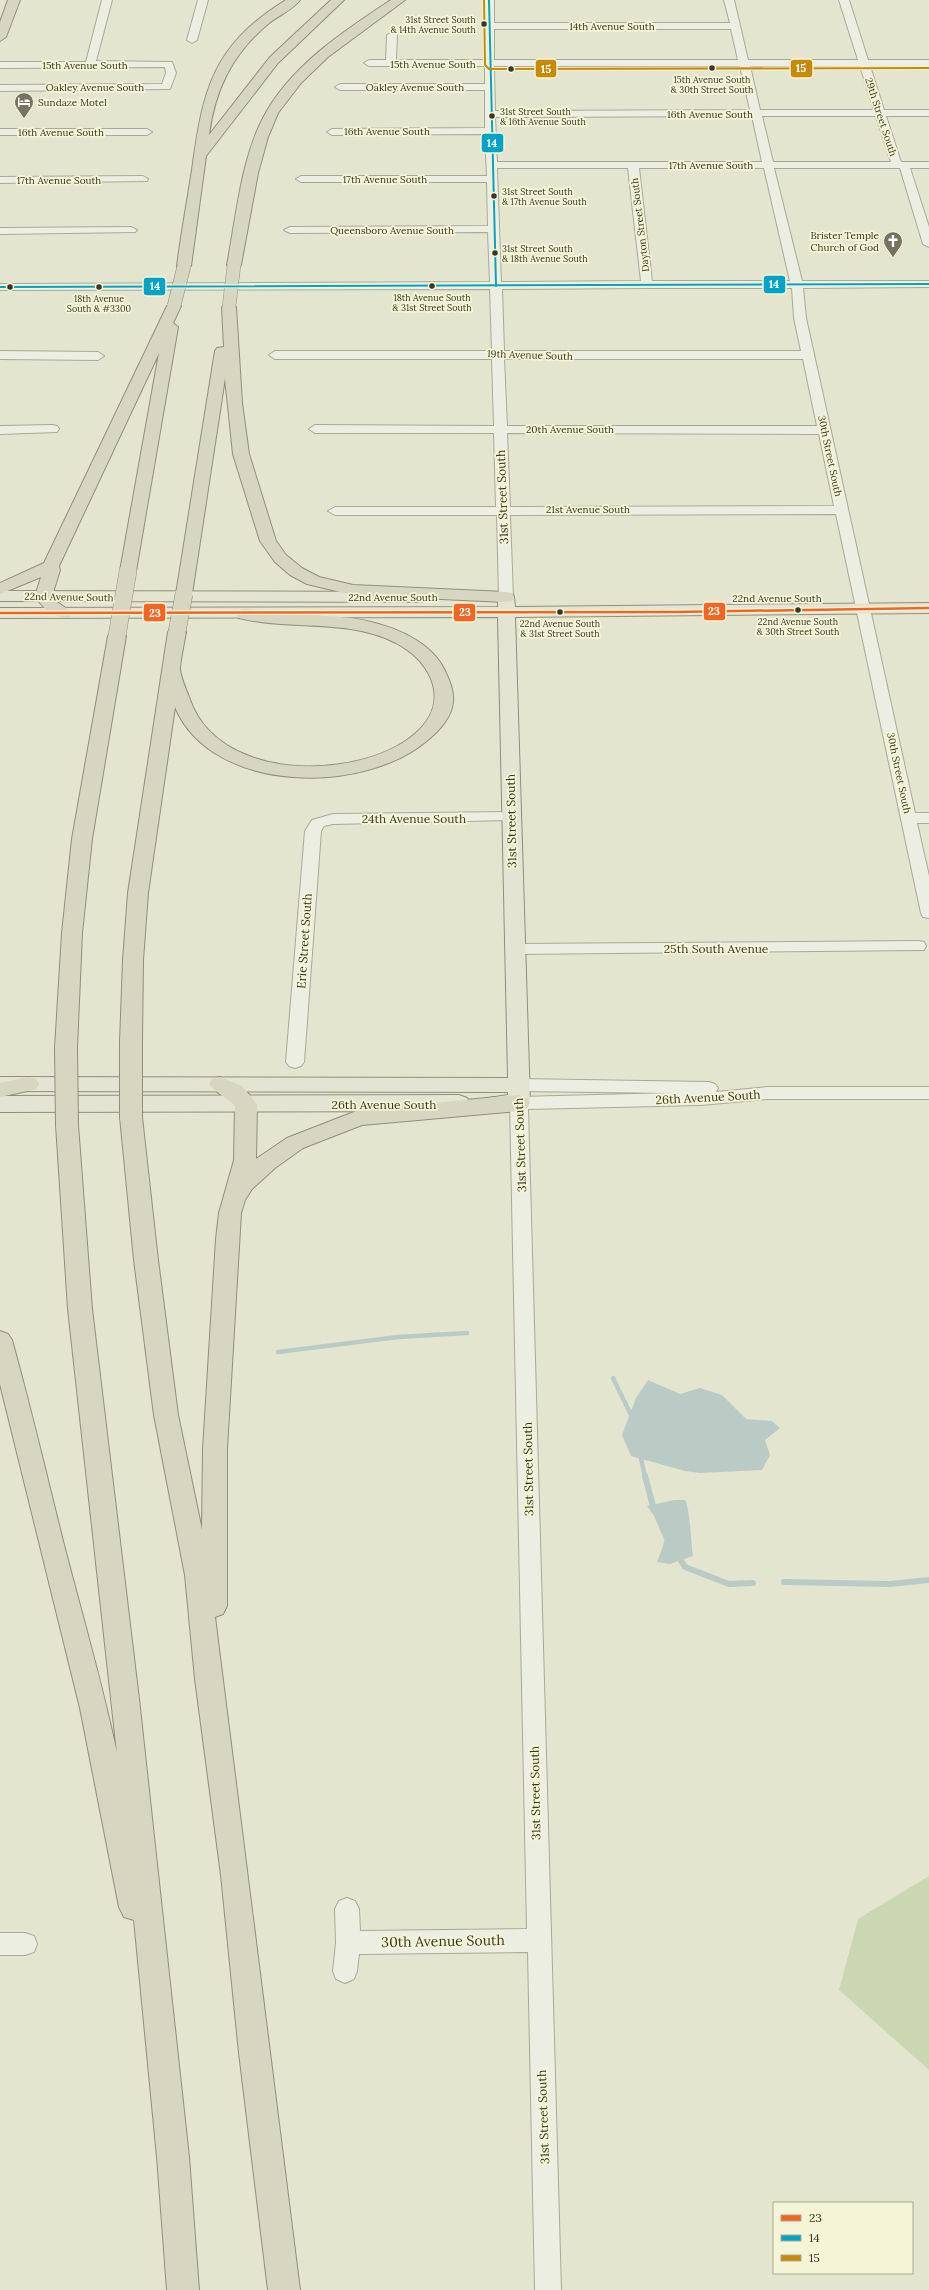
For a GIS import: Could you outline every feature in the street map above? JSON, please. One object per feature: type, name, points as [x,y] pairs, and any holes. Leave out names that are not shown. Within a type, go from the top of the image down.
[{"type":"highway","points":[[0,38],[4,17],[14,0]]},
{"type":"highway","points":[[183,2290],[173,2157],[161,2036],[126,1706],[80,1309],[66,1125],[66,1048],[72,933],[82,839],[174,306],[184,266],[200,156],[212,94],[219,76],[247,36],[265,19],[294,0]]},
{"type":"highway","points":[[200,156],[274,60],[338,0]]},
{"type":"highway","points":[[284,2290],[254,2053],[235,1875],[208,1679],[198,1574],[166,1415],[146,1260],[131,1117],[133,960],[138,893],[177,632],[229,306],[234,265],[256,155],[269,119],[297,80],[344,36],[378,0]]},
{"type":"highway","points":[[344,36],[399,0]]},
{"type":"highway","points":[[64,613],[51,606],[43,596],[52,570],[51,566],[174,306]]},
{"type":"highway","points":[[229,306],[234,403],[241,454],[268,541],[274,553],[285,564],[311,580],[350,590],[507,604]]},
{"type":"highway","points":[[0,589],[51,566]]},
{"type":"highway","points":[[172,671],[187,714],[210,742],[230,755],[271,769],[326,770],[351,768],[380,761],[414,742],[430,730],[438,719],[444,704],[443,688],[436,667],[426,655],[410,644],[370,627],[349,623],[245,614]]},
{"type":"highway","points":[[0,1090],[28,1084]]},
{"type":"highway","points":[[208,1679],[214,1612],[215,1449],[230,1213],[245,1160],[246,1104],[234,1091],[220,1084]]},
{"type":"highway","points":[[230,1213],[243,1185],[267,1162],[295,1143],[359,1118],[519,1094]]},
{"type":"highway","points":[[0,1340],[25,1431],[51,1544],[94,1708],[161,2036]]},
{"type":"main road","name":"22nd Avenue South","points":[[0,596],[507,604],[862,604],[929,601]]},
{"type":"main road","name":"22nd Avenue South","points":[[0,613],[245,614],[507,604]]},
{"type":"main road","name":"31st Street South","points":[[507,604],[510,817],[519,1094]]},
{"type":"main road","name":"22nd Avenue South","points":[[862,604],[929,608]]},
{"type":"main road","name":"26th Avenue South","points":[[0,1084],[220,1084],[519,1094]]},
{"type":"main road","name":"26th Avenue South","points":[[0,1104],[246,1104],[519,1094]]},
{"type":"street","points":[[90,65],[108,0]]},
{"type":"street","points":[[192,40],[202,0]]},
{"type":"street","name":"31st Street South","points":[[489,0],[490,114],[502,509],[507,604]]},
{"type":"street","name":"30th Street South","points":[[729,0],[797,285],[800,318],[929,913]]},
{"type":"street","name":"29th Street South","points":[[844,0],[880,113],[929,244]]},
{"type":"street","name":"14th Avenue South","points":[[489,26],[735,26]]},
{"type":"street","points":[[391,63],[392,35]]},
{"type":"street","name":"15th Avenue South","points":[[369,63],[929,63]]},
{"type":"street","name":"15th Avenue South","points":[[0,65],[169,64],[171,73],[166,87]]},
{"type":"street","name":"Oakley Avenue South","points":[[0,88],[166,87]]},
{"type":"street","name":"Oakley Avenue South","points":[[340,87],[490,87]]},
{"type":"street","name":"16th Avenue South","points":[[490,114],[929,113]]},
{"type":"street","name":"16th Avenue South","points":[[332,132],[491,131]]},
{"type":"street","name":"16th Avenue South","points":[[0,132],[147,132]]},
{"type":"street","name":"17th Avenue South","points":[[492,165],[929,165]]},
{"type":"street","name":"Dayton Street South","points":[[633,165],[647,285]]},
{"type":"street","name":"17th Avenue South","points":[[301,179],[492,179]]},
{"type":"street","name":"17th Avenue South","points":[[0,180],[143,180]]},
{"type":"street","name":"Queensboro Avenue South","points":[[290,230],[494,229]]},
{"type":"street","points":[[0,231],[131,230]]},
{"type":"street","points":[[0,287],[929,284]]},
{"type":"street","name":"19th Avenue South","points":[[275,355],[498,354],[516,357],[808,355]]},
{"type":"street","points":[[0,355],[98,356]]},
{"type":"street","name":"20th Avenue South","points":[[315,429],[824,430]]},
{"type":"street","points":[[0,430],[53,430]]},
{"type":"street","name":"21st Avenue South","points":[[335,511],[502,509],[841,510]]},
{"type":"street","name":"24th Avenue South","points":[[318,823],[333,819],[510,817]]},
{"type":"street","points":[[908,818],[929,818]]},
{"type":"street","name":"Erie Street South","points":[[295,1062],[313,831],[318,823]]},
{"type":"street","name":"25th South Avenue","points":[[514,949],[918,946]]},
{"type":"street","name":"26th Avenue South","points":[[519,1094],[702,1099],[768,1093],[929,1093]]},
{"type":"street","name":"31st Street South","points":[[519,1094],[538,1940],[548,2290]]},
{"type":"street","points":[[344,1971],[348,1942],[347,1909]]},
{"type":"street","name":"30th Avenue South","points":[[348,1942],[538,1940]]},
{"type":"street","points":[[0,1944],[25,1944]]},
{"type":"green space","points":[[929,1876],[929,2070],[839,1990],[858,1919]]},
{"type":"shaded area","points":[[648,1380],[680,1394],[700,1388],[722,1395],[746,1419],[772,1421],[780,1428],[765,1440],[770,1455],[762,1470],[700,1473],[685,1471],[631,1456],[622,1435],[636,1398]]},
{"type":"shaded area","points":[[674,1500],[685,1500],[687,1504],[693,1556],[670,1564],[657,1562],[665,1537],[662,1527],[647,1506]]},
{"type":"waterway","points":[[278,1352],[398,1337],[467,1333]]},
{"type":"waterway","points":[[613,1378],[632,1417]]},
{"type":"waterway","points":[[640,1454],[645,1477]]},
{"type":"waterway","points":[[645,1476],[653,1506],[666,1536]]},
{"type":"waterway","points":[[678,1556],[685,1567],[729,1584],[753,1583]]},
{"type":"waterway","points":[[784,1582],[890,1584],[929,1580]]},
{"type":"transit line","name":"15","points":[[484,0],[485,65],[489,69],[929,68]]},
{"type":"transit line","name":"14","points":[[489,0],[496,286]]},
{"type":"transit line","name":"14","points":[[0,287],[929,284]]},
{"type":"transit line","name":"23","points":[[0,613],[675,612],[929,608]]},
{"type":"place","name":"31st Street South & 14th Avenue South","points":[[484,24]]},
{"type":"place","name":"15th Avenue South & 30th Street South","points":[[712,68]]},
{"type":"place","name":"31st Street South & 16th Avenue South","points":[[492,116]]},
{"type":"place","name":"Sundaze Motel","points":[[24,119]]},
{"type":"place","name":"31st Street South & 17th Avenue South","points":[[494,196]]},
{"type":"place","name":"31st Street South & 18th Avenue South","points":[[495,253]]},
{"type":"place","name":"Brister Temple Church of God","points":[[893,258]]},
{"type":"place","name":"18th Avenue South & 31st Street South","points":[[432,286]]},
{"type":"place","name":"18th Avenue South & #3300","points":[[99,287]]},
{"type":"place","name":"22nd Avenue South & 30th Street South","points":[[798,610]]},
{"type":"place","name":"22nd Avenue South & 31st Street South","points":[[560,612]]}]
